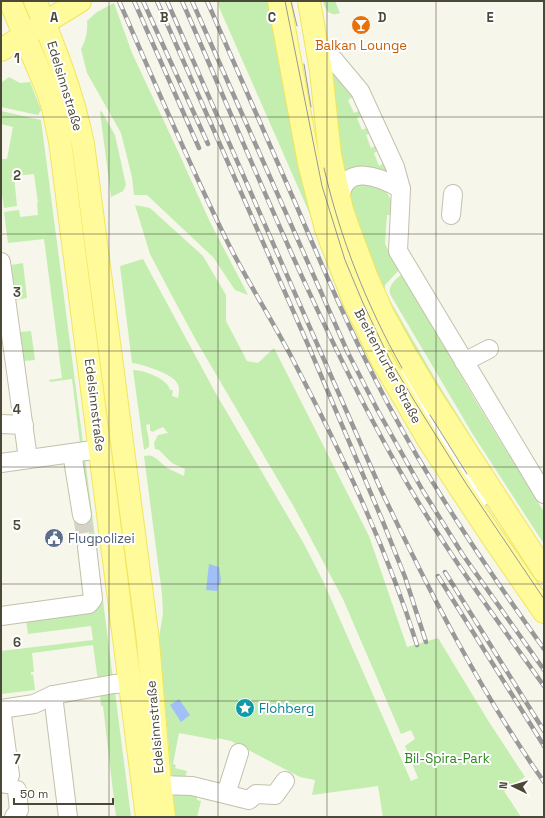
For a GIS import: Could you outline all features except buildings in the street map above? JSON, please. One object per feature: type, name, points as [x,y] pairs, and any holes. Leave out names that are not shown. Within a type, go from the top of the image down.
[{"type":"main road","points":[[1,50],[80,1]]},
{"type":"main road","name":"Breitenfurter Straße","points":[[279,1],[309,163],[324,221],[354,301],[383,362],[429,441],[544,612]]},
{"type":"main road","name":"Breitenfurter Straße","points":[[309,1],[321,71],[330,155],[348,230],[367,278],[383,314],[428,394],[544,571]]},
{"type":"main road","points":[[9,14],[37,2]]},
{"type":"main road","name":"Edelsinnstraße","points":[[37,2],[62,67],[83,144],[148,641],[164,817]]},
{"type":"main road","name":"Edelsinnstraße","points":[[9,14],[25,36],[48,92],[60,141],[147,817]]},
{"type":"street","name":"Breitenfurter Straße","points":[[289,1],[310,117],[336,182],[332,212],[353,271],[372,316],[394,359],[429,419],[544,594]]},
{"type":"street","points":[[316,45],[334,60],[360,91],[395,167],[401,189],[398,251],[544,494]]},
{"type":"street","name":"Breitenfurter Straße","points":[[296,90],[300,94],[314,166],[336,182]]},
{"type":"street","points":[[336,182],[362,176],[374,177],[385,180],[401,189]]},
{"type":"street","points":[[451,215],[453,194]]},
{"type":"street","points":[[1,262],[4,308],[24,425],[28,459]]},
{"type":"street","points":[[464,362],[489,350]]},
{"type":"street","points":[[1,424],[24,425]]},
{"type":"street","points":[[1,463],[100,449]]},
{"type":"street","points":[[72,453],[82,515]]},
{"type":"street","points":[[1,616],[88,604],[93,599],[87,548]]},
{"type":"street","points":[[14,817],[9,812],[11,785],[1,709],[34,704],[53,695],[130,683]]},
{"type":"street","points":[[53,695],[68,817]]},
{"type":"street","points":[[226,794],[239,753]]},
{"type":"street","points":[[160,786],[192,786],[249,800],[256,794],[275,795],[285,781]]},
{"type":"green space","points":[[218,1],[273,1],[312,219],[219,7]]},
{"type":"green space","points":[[323,1],[335,1],[340,13],[333,14],[328,12]]},
{"type":"green space","points":[[114,3],[132,53],[210,222],[248,295],[235,290],[213,257],[147,195],[134,195],[132,177],[121,133],[87,73],[81,49],[86,35],[87,21],[97,12]]},
{"type":"green space","points":[[333,69],[353,97],[348,100],[354,113],[361,110],[363,114],[357,118],[362,130],[367,128],[371,132],[366,135],[371,148],[377,145],[379,150],[374,153],[379,166],[384,163],[388,174],[356,170],[342,172],[334,137]]},
{"type":"green space","points":[[9,77],[20,83],[30,82],[41,110],[38,115],[1,107],[1,83]]},
{"type":"green space","points":[[1,111],[41,120],[83,443],[80,443],[72,379],[50,382],[49,380],[62,378],[44,239],[8,243],[4,212],[19,210],[20,217],[38,215],[38,203],[34,174],[14,176],[17,206],[4,208],[1,188],[1,159],[7,159],[13,127],[1,124]]},
{"type":"green space","points":[[101,111],[115,135],[126,185],[123,191],[111,197],[100,112]]},
{"type":"green space","points":[[362,182],[386,191],[391,200],[392,215],[387,215],[385,244],[399,270],[385,285],[385,292],[437,382],[531,533],[411,359],[344,202],[346,191]]},
{"type":"green space","name":"Bil-Spira-Park","points":[[135,205],[150,208],[203,256],[226,295],[226,321],[247,361],[258,363],[274,348],[369,536],[407,647],[438,638],[489,722],[525,777],[504,791],[521,817],[383,817],[378,786],[312,795],[315,780],[300,777],[231,741],[217,738],[216,740],[179,733],[173,764],[176,765],[175,768],[187,771],[184,782],[172,782],[159,638],[163,613],[162,594],[144,456],[148,455],[156,458],[166,467],[184,476],[185,469],[172,463],[159,450],[155,449],[154,443],[158,435],[168,433],[163,427],[152,432],[150,430],[150,424],[146,425],[149,447],[144,450],[133,370],[149,373],[165,382],[170,390],[173,390],[172,396],[178,398],[179,386],[170,376],[164,373],[150,367],[132,363],[120,266],[143,259],[215,392],[304,544],[323,581],[411,781],[418,778],[405,746],[415,739],[411,730],[401,734],[343,599],[294,507],[197,342],[172,296],[150,254]]},
{"type":"green space","points":[[23,263],[27,298],[16,300],[11,265]]},
{"type":"green space","points":[[402,274],[477,403],[544,512],[544,544],[472,433],[390,294],[391,285]]},
{"type":"green space","points":[[31,331],[35,360],[24,361],[20,332]]},
{"type":"green space","points":[[85,458],[113,679],[98,681],[93,645],[32,653],[34,672],[31,672],[31,675],[33,674],[35,690],[1,694],[1,651],[93,640],[91,626],[28,634],[26,620],[86,610],[91,547],[78,462]]},
{"type":"green space","points":[[115,692],[131,817],[116,817],[103,706],[101,706],[100,694]]},
{"type":"green space","points":[[172,792],[197,796],[197,800],[201,801],[197,817],[175,817]]},
{"type":"water","points":[[209,564],[219,567],[221,579],[217,591],[206,590]]},
{"type":"water","points":[[179,699],[190,715],[181,722],[170,705]]},
{"type":"tunnel","points":[[82,515],[87,547]]},
{"type":"tram line","points":[[285,1],[322,186],[345,260],[363,303],[390,360],[415,402],[465,482],[544,599]]},
{"type":"tram line","points":[[291,1],[297,26]]},
{"type":"tram line","points":[[304,64],[311,107]]},
{"type":"tram line","points":[[324,168],[346,246],[377,320],[402,368]]},
{"type":"tram line","points":[[430,415],[467,474]]},
{"type":"railway","points":[[119,1],[172,124],[214,215],[237,260],[293,360],[345,465],[377,536],[405,608],[417,645]]},
{"type":"railway","points":[[134,1],[199,148]]},
{"type":"railway","points":[[143,1],[208,144]]},
{"type":"railway","points":[[157,1],[309,347],[383,522],[405,577],[426,642]]},
{"type":"railway","points":[[167,1],[399,528],[456,640],[498,712],[544,782]]},
{"type":"railway","points":[[182,1],[309,292],[365,406],[395,462],[429,520],[466,576],[544,686]]},
{"type":"railway","points":[[192,1],[348,353],[378,411],[423,491],[463,555],[544,670]]},
{"type":"railway","points":[[207,1],[318,257],[363,356],[405,436],[442,498],[502,589],[544,649]]},
{"type":"railway","points":[[445,572],[544,731]]},
{"type":"railway","points":[[438,576],[544,746]]},
{"type":"place","name":"Balkan Lounge","points":[[361,25]]},
{"type":"place","name":"Flugpolizei","points":[[54,538]]},
{"type":"place","name":"Flohberg","points":[[245,708]]}]
